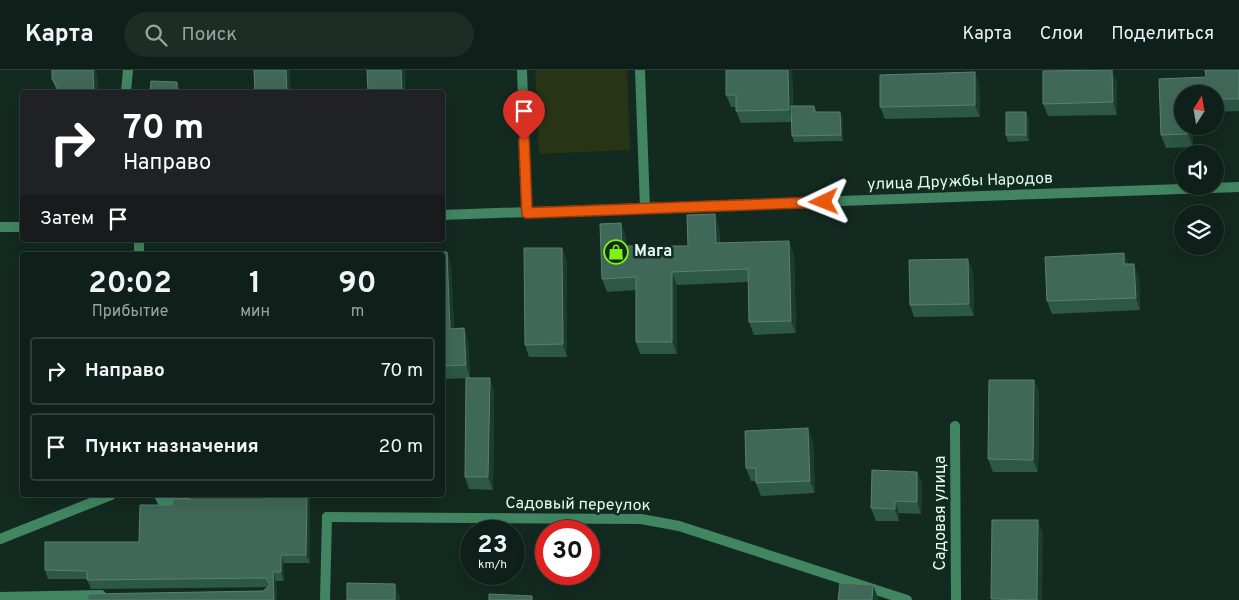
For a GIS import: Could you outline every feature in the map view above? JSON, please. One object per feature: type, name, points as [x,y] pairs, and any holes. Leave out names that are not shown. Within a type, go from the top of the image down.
[{"type":"street","points":[[126,90],[128,70]]},
{"type":"street","points":[[522,70],[527,213]]},
{"type":"street","points":[[640,70],[645,208]]},
{"type":"street","name":"улица Дружбы Народов","points":[[445,215],[1239,187]]},
{"type":"street","points":[[0,227],[20,227]]},
{"type":"street","name":"Садовая улица","points":[[955,426],[956,600]]},
{"type":"street","points":[[0,539],[106,497]]},
{"type":"street","points":[[160,497],[162,500],[200,501]]},
{"type":"street","name":"Садовый переулок","points":[[325,600],[326,517],[641,519],[679,526],[907,600]]},
{"type":"street","points":[[0,597],[108,595]]},
{"type":"green space","points":[[535,70],[627,70],[630,150],[539,154]]},
{"type":"building","points":[[52,70],[93,70],[94,90],[59,90],[52,79]]},
{"type":"building","points":[[254,70],[286,70],[287,90],[255,90]]},
{"type":"building","points":[[367,70],[401,70],[402,90],[368,90]]},
{"type":"building","points":[[726,70],[788,70],[789,110],[736,111],[736,95],[726,95]]},
{"type":"building","points":[[1112,70],[1113,102],[1043,104],[1043,71]]},
{"type":"building","points":[[1205,70],[1239,70],[1239,99],[1224,99],[1224,85],[1174,85],[1174,135],[1161,135],[1159,79],[1206,77]]},
{"type":"building","points":[[975,72],[975,105],[880,107],[880,75]]},
{"type":"building","points":[[151,81],[177,82],[177,90],[150,90]]},
{"type":"building","points":[[791,106],[814,106],[814,112],[840,112],[841,135],[792,136]]},
{"type":"building","points":[[1006,112],[1026,112],[1026,135],[1006,135]]},
{"type":"building","points":[[715,214],[716,243],[789,241],[791,321],[749,322],[748,269],[672,272],[672,342],[636,342],[636,277],[602,279],[600,224],[621,223],[622,246],[688,246],[687,215]]},
{"type":"building","points":[[524,248],[562,248],[563,344],[525,345]]},
{"type":"building","points":[[445,252],[447,252],[450,329],[464,328],[466,365],[445,366]]},
{"type":"building","points":[[1124,253],[1124,264],[1134,264],[1136,298],[1047,301],[1045,257]]},
{"type":"building","points":[[968,259],[969,304],[910,305],[909,260]]},
{"type":"building","points":[[466,378],[490,378],[488,477],[465,477]]},
{"type":"building","points":[[989,380],[1034,380],[1033,460],[988,459]]},
{"type":"building","points":[[808,428],[810,481],[756,483],[756,468],[746,468],[745,431]]},
{"type":"building","points":[[872,470],[917,472],[917,502],[895,501],[895,509],[871,508]]},
{"type":"building","points":[[267,497],[307,497],[306,555],[281,555],[281,572],[273,572],[274,600],[88,600],[88,594],[263,591],[270,585],[266,578],[87,580],[87,571],[45,570],[45,542],[139,542],[140,505],[172,505],[173,499],[264,499]]},
{"type":"building","points":[[992,520],[1038,520],[1037,600],[991,599]]},
{"type":"building","points":[[347,583],[395,584],[395,600],[347,600]]},
{"type":"building","points":[[840,583],[873,585],[872,600],[838,600]]},
{"type":"building","points":[[489,594],[532,596],[532,600],[489,600]]},
{"type":"place","name":"Мага","points":[[616,252]]},
{"type":"route","points":[[524,141],[527,213],[824,202]]}]
